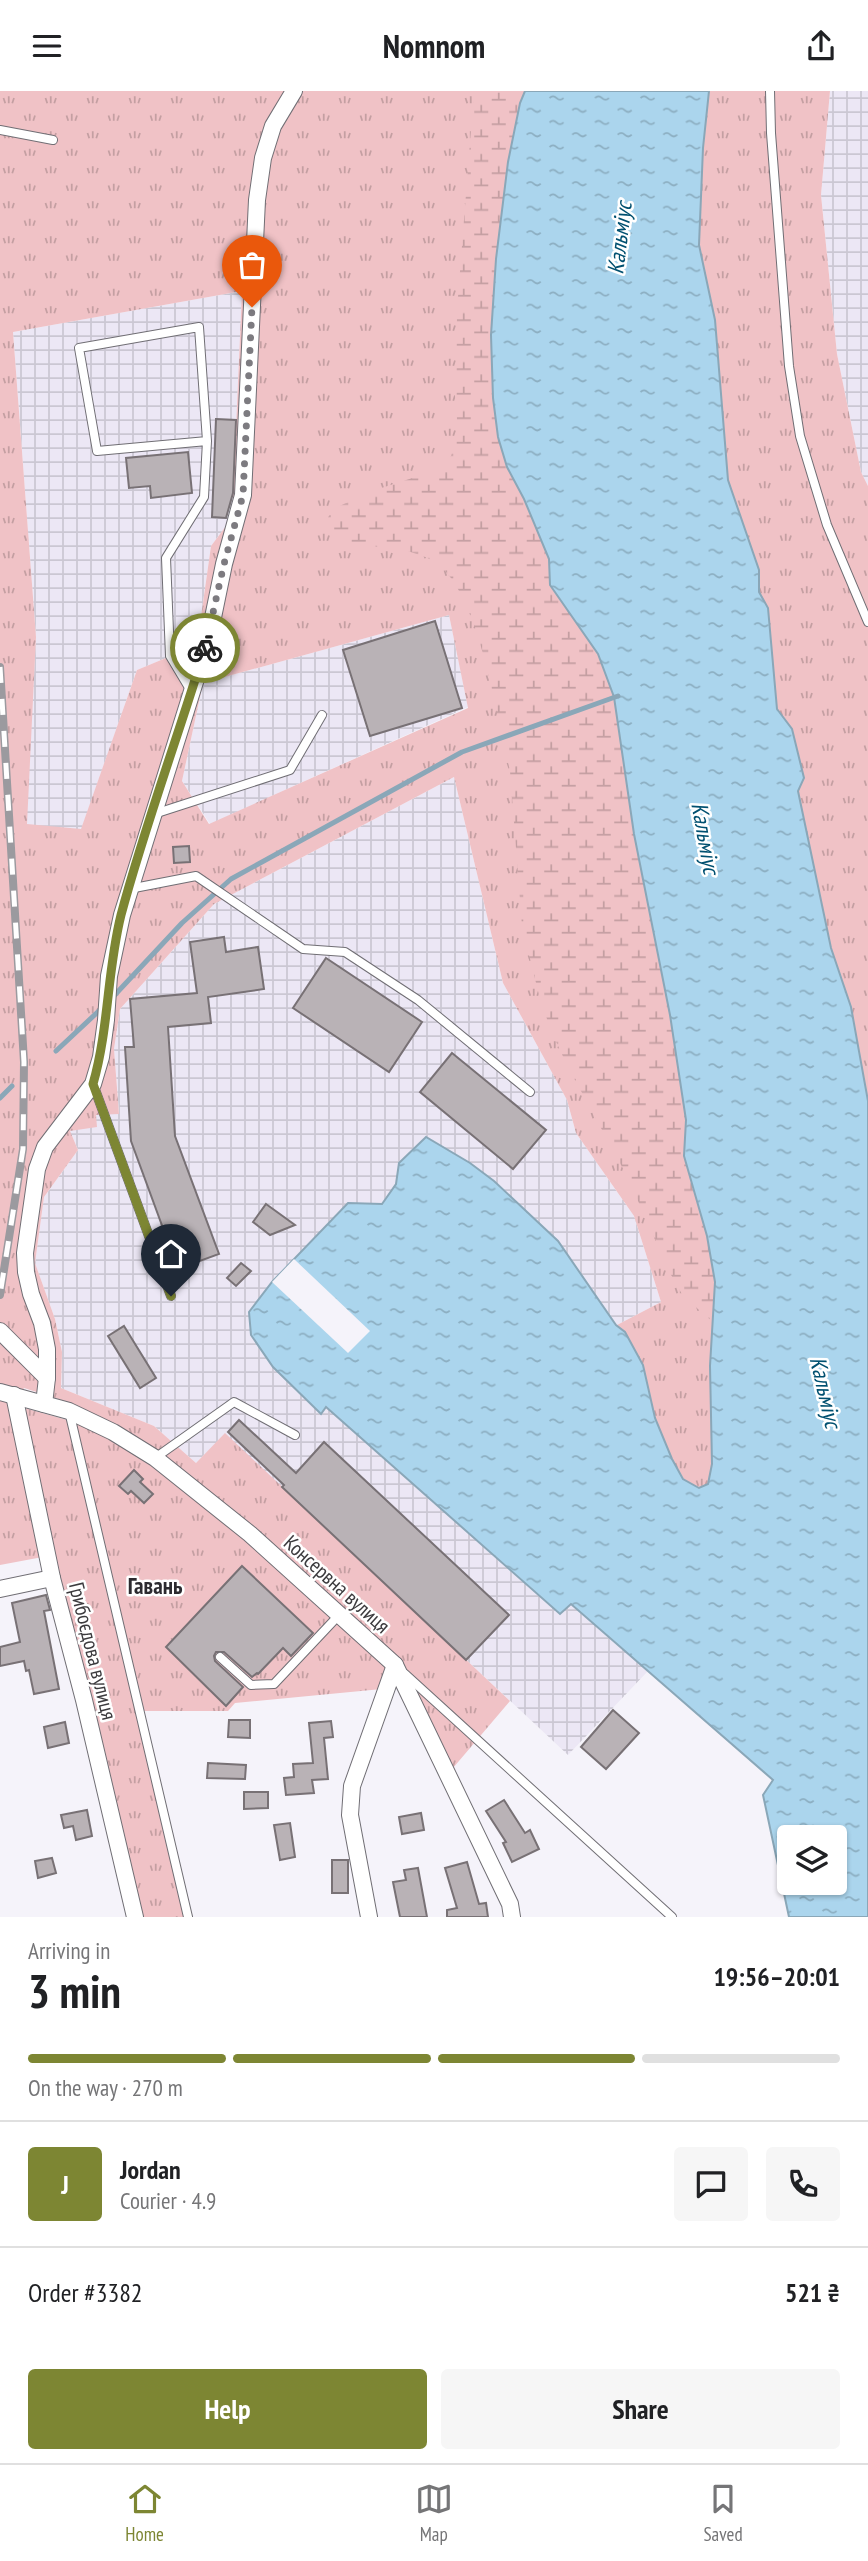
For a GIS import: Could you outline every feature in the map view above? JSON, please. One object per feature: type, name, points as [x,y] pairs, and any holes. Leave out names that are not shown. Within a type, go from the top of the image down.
[{"type":"street","points":[[44,1404],[47,1349],[26,1272],[28,1220],[37,1169],[45,1147],[93,1084],[106,1020],[113,950],[129,889],[211,628],[224,564],[243,495],[257,200],[263,158],[273,127],[294,91]]},
{"type":"street","points":[[0,1331],[47,1378]]},
{"type":"street","name":"Консервна вулиця","points":[[7,1393],[69,1411],[113,1432],[155,1458],[250,1534],[395,1665],[510,1904],[512,1917]]},
{"type":"street","name":"Грибоєдова вулиця","points":[[7,1393],[135,1917]]},
{"type":"street","points":[[0,1589],[52,1578]]},
{"type":"street","points":[[369,1917],[350,1815],[352,1786],[395,1665]]},
{"type":"lane","points":[[770,91],[788,353],[800,436],[827,524],[868,622]]},
{"type":"lane","points":[[0,130],[53,139]]},
{"type":"lane","points":[[192,691],[170,656],[166,558],[204,497],[206,442],[199,327],[79,348],[97,451],[206,442]]},
{"type":"lane","points":[[153,814],[290,770],[322,715]]},
{"type":"lane","points":[[129,889],[196,876],[303,949],[345,952],[418,1000],[530,1092]]},
{"type":"lane","points":[[93,1084],[171,1296]]},
{"type":"lane","points":[[155,1458],[233,1402],[295,1435]]},
{"type":"lane","points":[[69,1411],[188,1917]]},
{"type":"lane","points":[[220,1657],[251,1685],[274,1684],[339,1615]]},
{"type":"lane","points":[[395,1665],[672,1917]]},
{"type":"shaded area","points":[[830,91],[868,91],[868,486],[861,472],[837,354],[821,195]]},
{"type":"shaded area","points":[[242,291],[232,518],[211,546],[197,645],[137,670],[81,830],[26,825],[36,637],[13,332]]},
{"type":"shaded area","points":[[449,615],[468,707],[210,824],[182,781],[203,683]]},
{"type":"shaded area","points":[[454,777],[503,983],[567,1100],[576,1133],[634,1216],[661,1302],[617,1325],[558,1241],[399,1163],[396,1184],[381,1204],[348,1203],[272,1282],[321,1414],[326,1407],[560,1613],[571,1603],[648,1671],[568,1755],[225,1434],[196,1463],[154,1426],[61,1388],[62,1352],[55,1319],[35,1263],[44,1197],[78,1150],[70,1131],[96,1115],[119,1113],[114,1049],[120,1009],[214,904]]},
{"type":"green space","points":[[0,91],[525,91],[520,103],[715,1282],[710,1366],[712,1464],[708,1484],[699,1488],[684,1479],[672,1459],[655,1418],[643,1365],[625,1332],[617,1325],[661,1302],[634,1216],[576,1133],[567,1100],[503,983],[454,777],[214,904],[120,1009],[114,1049],[119,1114],[96,1115],[97,1127],[70,1131],[78,1150],[44,1197],[35,1263],[55,1319],[62,1352],[61,1388],[154,1426],[196,1463],[225,1433],[510,1701],[453,1768],[413,1686],[235,1703],[228,1711],[144,1711],[71,1403],[24,1388],[13,1407],[48,1556],[0,1565]],"holes":[[[242,291],[232,518],[211,546],[197,645],[137,670],[81,829],[27,824],[36,637],[13,332]],[[449,615],[468,708],[209,824],[182,781],[203,683]]]},
{"type":"green space","points":[[474,91],[525,91],[520,103],[493,398],[498,437],[507,467],[524,499],[549,559],[550,585],[598,654],[614,696],[634,834],[670,1015],[686,1120],[684,1156],[707,1236],[715,1282],[713,1322],[683,1296],[670,1273],[627,1176],[551,1031],[522,926],[510,771],[485,661],[465,603],[455,583],[442,567],[428,558],[405,550],[338,542],[328,533],[326,521],[333,509],[372,491],[434,471],[451,456],[458,432],[455,396],[457,310]]},
{"type":"green space","points":[[709,91],[830,91],[821,195],[837,354],[861,472],[868,486],[868,1101],[851,1007],[831,948],[798,791],[804,778],[792,729],[777,709],[768,608],[758,592],[759,570],[728,480],[715,320],[699,245],[703,148]]},
{"type":"green space","points":[[21,1407],[67,1420],[184,1917],[137,1917]]},
{"type":"water","name":"Кальміус","points":[[525,91],[709,91],[703,148],[699,245],[715,320],[728,480],[759,570],[759,592],[768,608],[777,709],[792,729],[804,778],[798,791],[831,948],[851,1007],[868,1101],[868,1917],[789,1917],[784,1895],[847,1895],[847,1825],[777,1825],[777,1861],[763,1795],[773,1780],[571,1604],[560,1614],[326,1407],[321,1414],[273,1367],[251,1335],[249,1312],[272,1282],[348,1203],[382,1204],[396,1184],[399,1163],[426,1137],[494,1181],[558,1241],[616,1325],[625,1332],[643,1365],[655,1418],[683,1479],[699,1488],[708,1484],[712,1464],[710,1366],[715,1282],[707,1236],[684,1156],[686,1120],[670,1015],[634,834],[614,697],[598,654],[550,585],[549,559],[524,499],[507,467],[498,437],[493,398],[491,335],[496,259],[508,162]]},
{"type":"pier","points":[[294,1259],[370,1331],[348,1353],[272,1282]]},
{"type":"building","points":[[216,419],[236,420],[233,493],[226,518],[212,517]]},
{"type":"building","points":[[188,452],[192,493],[151,498],[150,486],[129,488],[126,458]]},
{"type":"building","points":[[435,621],[462,708],[370,736],[343,650]]},
{"type":"building","points":[[189,846],[190,862],[174,863],[173,847]]},
{"type":"building","points":[[224,937],[226,952],[258,947],[264,989],[208,997],[211,1023],[168,1027],[175,1136],[219,1254],[178,1269],[131,1141],[125,1047],[134,1047],[130,999],[197,993],[190,942]]},
{"type":"building","points":[[326,958],[422,1022],[389,1072],[293,1008]]},
{"type":"building","points":[[452,1053],[546,1130],[513,1169],[420,1092]]},
{"type":"building","points":[[266,1204],[295,1225],[270,1235],[253,1222]]},
{"type":"building","points":[[241,1263],[251,1271],[236,1286],[227,1278]]},
{"type":"building","points":[[124,1326],[156,1378],[140,1388],[108,1336]]},
{"type":"building","points":[[239,1420],[296,1473],[324,1442],[509,1615],[466,1660],[282,1487],[284,1485],[228,1432]]},
{"type":"building","points":[[134,1470],[143,1479],[140,1482],[153,1494],[144,1503],[131,1491],[128,1494],[119,1486]]},
{"type":"building","points":[[242,1566],[313,1633],[291,1656],[283,1648],[252,1677],[224,1652],[216,1652],[215,1661],[243,1687],[226,1706],[166,1647]]},
{"type":"building","points":[[46,1595],[50,1610],[44,1611],[59,1689],[34,1694],[29,1670],[26,1671],[24,1661],[0,1666],[0,1647],[20,1642],[12,1603]]},
{"type":"building","points":[[613,1710],[639,1733],[606,1769],[581,1747]]},
{"type":"building","points":[[229,1720],[250,1720],[250,1738],[228,1737]]},
{"type":"building","points":[[331,1721],[333,1737],[324,1738],[328,1779],[312,1780],[314,1793],[286,1795],[284,1778],[294,1777],[293,1764],[313,1763],[309,1723]]},
{"type":"building","points":[[65,1722],[69,1743],[48,1748],[44,1727]]},
{"type":"building","points":[[208,1763],[246,1765],[245,1779],[207,1778]]},
{"type":"building","points":[[244,1792],[268,1792],[268,1808],[244,1809]]},
{"type":"building","points":[[504,1800],[525,1833],[530,1830],[539,1849],[512,1862],[503,1843],[506,1842],[486,1811]]},
{"type":"building","points":[[87,1810],[92,1836],[76,1840],[73,1826],[64,1828],[61,1815]]},
{"type":"building","points":[[421,1813],[424,1830],[402,1834],[399,1817]]},
{"type":"building","points":[[290,1823],[295,1857],[280,1860],[274,1825]]},
{"type":"building","points":[[52,1858],[56,1873],[38,1878],[35,1861]]},
{"type":"building","points":[[332,1860],[348,1860],[348,1893],[332,1893]]},
{"type":"building","points":[[467,1862],[479,1904],[486,1903],[488,1917],[447,1917],[447,1910],[457,1908],[445,1868]]},
{"type":"building","points":[[418,1868],[427,1917],[400,1917],[393,1882],[406,1880],[404,1870]]},
{"type":"waterway","points":[[111,999],[182,923],[231,879],[462,752],[618,696]]},
{"type":"waterway","points":[[56,1051],[102,1008]]},
{"type":"waterway","points":[[0,1098],[12,1086]]},
{"type":"railway","points":[[0,667],[24,1062],[23,1149],[0,1295]]},
{"type":"way so far","points":[[205,648],[243,495],[252,307]]},
{"type":"district","name":"Гавань","points":[[155,1585]]},
{"type":"route","points":[[171,1296],[93,1084],[100,1057],[109,976],[121,915],[205,648]]}]
